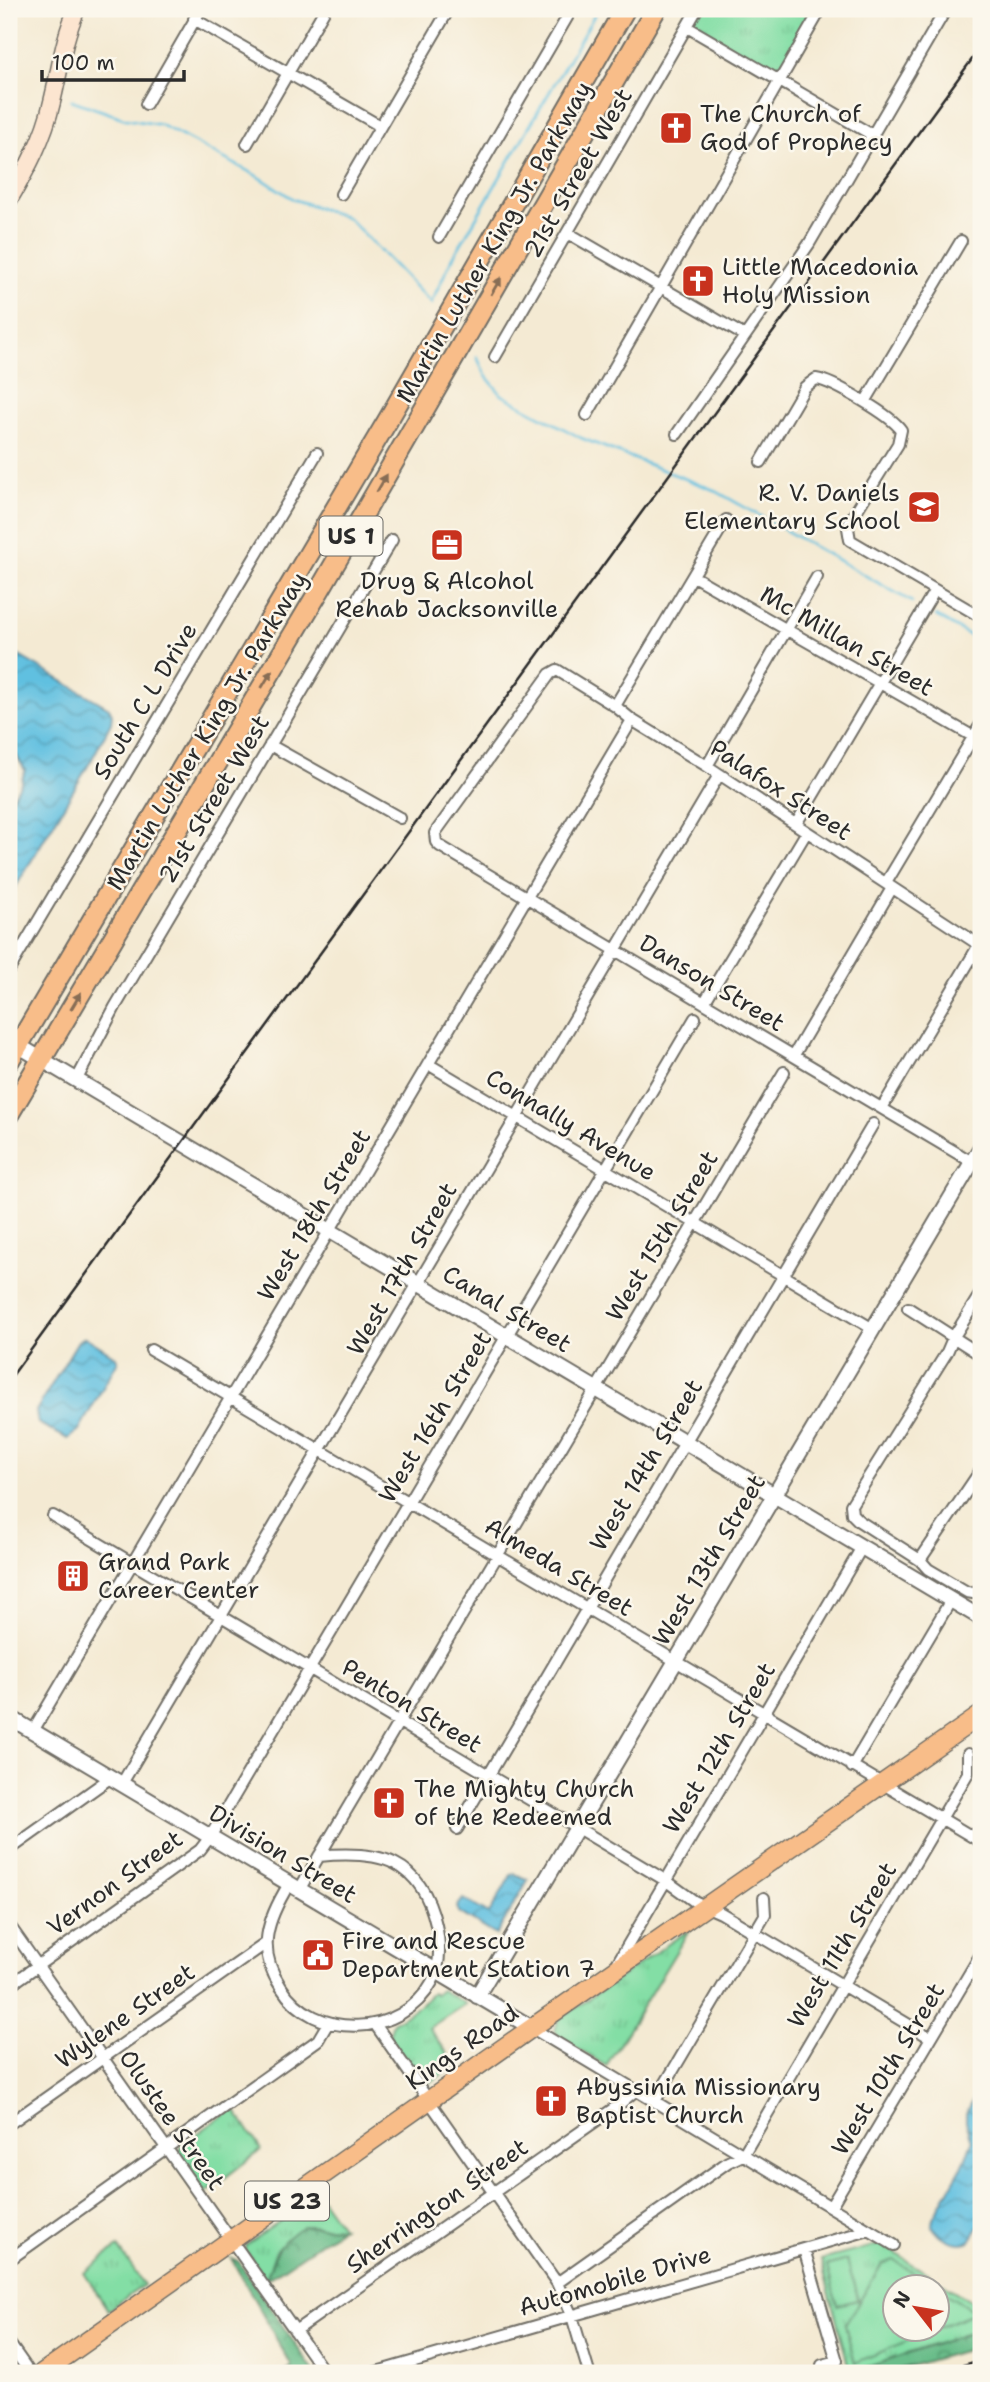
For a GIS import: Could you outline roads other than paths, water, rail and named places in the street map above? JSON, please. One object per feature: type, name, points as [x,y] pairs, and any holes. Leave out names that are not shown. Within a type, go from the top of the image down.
[{"type":"highway","name":"Martin Luther King Jr. Parkway","points":[[12,1048],[321,533],[625,9]]},
{"type":"highway","name":"Martin Luther King Jr. Parkway","points":[[9,1114],[326,580],[656,9]]},
{"type":"main road","points":[[9,200],[39,144],[53,101],[63,44],[77,9]]},
{"type":"main road","name":"Kings Road","points":[[42,2373],[981,1715]]},
{"type":"street","points":[[146,104],[201,9]]},
{"type":"street","points":[[247,144],[325,9]]},
{"type":"street","points":[[341,194],[449,9]]},
{"type":"street","points":[[439,237],[572,9]]},
{"type":"street","name":"21st Street West","points":[[495,357],[697,9]]},
{"type":"street","points":[[587,415],[821,9]]},
{"type":"street","points":[[677,433],[809,244],[946,9]]},
{"type":"street","points":[[194,19],[380,126]]},
{"type":"street","points":[[687,27],[874,136]]},
{"type":"street","points":[[568,233],[745,335]]},
{"type":"street","points":[[864,402],[961,241]]},
{"type":"street","points":[[761,462],[805,387],[816,379],[864,402],[890,419],[901,430],[898,444],[850,521],[848,535],[855,545],[981,617]]},
{"type":"street","name":"South C L Drive","points":[[9,970],[317,453]]},
{"type":"street","points":[[615,706],[726,520]]},
{"type":"street","name":"21st Street West","points":[[76,1081],[115,1007],[392,540]]},
{"type":"street","name":"Mc Millan Street","points":[[693,576],[977,739]]},
{"type":"street","points":[[707,766],[817,577]]},
{"type":"street","points":[[796,824],[934,590]]},
{"type":"street","name":"Palafox Street","points":[[434,837],[550,674],[557,670],[806,833],[980,941]]},
{"type":"street","name":"West 18th Street","points":[[33,1731],[632,720]]},
{"type":"street","points":[[794,1055],[889,885],[977,739],[981,724]]},
{"type":"street","points":[[270,745],[400,818]]},
{"type":"street","name":"West 17th Street","points":[[116,1781],[221,1616],[719,775]]},
{"type":"street","points":[[704,1003],[806,833]]},
{"type":"street","name":"Danson Street","points":[[434,837],[440,846],[972,1162]]},
{"type":"street","points":[[882,1108],[980,941]]},
{"type":"street","name":"West 16th Street","points":[[210,1837],[695,1018]]},
{"type":"street","name":"Canal Street","points":[[12,1048],[41,1060],[981,1618]]},
{"type":"street","name":"Connally Avenue","points":[[428,1064],[873,1329]]},
{"type":"street","name":"West 15th Street","points":[[265,1944],[272,1917],[319,1856],[784,1072]]},
{"type":"street","name":"West 14th Street","points":[[457,1829],[487,1774],[873,1124]]},
{"type":"street","name":"West 13th Street","points":[[477,1996],[981,1147]]},
{"type":"street","points":[[981,1293],[851,1505],[852,1514],[859,1521],[920,1560],[928,1569],[967,1592],[973,1593],[981,1588]]},
{"type":"street","points":[[908,1308],[981,1355]]},
{"type":"street","name":"Almeda Street","points":[[151,1350],[981,1842]]},
{"type":"street","points":[[920,1560],[981,1470]]},
{"type":"street","name":"Penton Street","points":[[53,1516],[665,1880],[694,1901],[754,1933],[931,2038]]},
{"type":"street","name":"West 12th Street","points":[[613,1971],[862,1547]]},
{"type":"street","points":[[852,1767],[951,1600]]},
{"type":"street","name":"Division Street","points":[[9,1717],[894,2245]]},
{"type":"street","name":"West 11th Street","points":[[743,2155],[968,1773],[968,1754]]},
{"type":"street","points":[[9,1850],[116,1781]]},
{"type":"street","name":"Vernon Street","points":[[9,1986],[200,1850],[210,1837]]},
{"type":"street","points":[[265,1944],[268,1962],[283,1991],[305,2012],[328,2024],[345,2027],[374,2024],[389,2019],[419,1999],[432,1983],[436,1972],[438,1934],[426,1892],[415,1878],[399,1866],[368,1855],[319,1856]]},
{"type":"street","points":[[654,2101],[765,1915],[764,1898]]},
{"type":"street","name":"Olustee Street","points":[[9,1925],[325,2373]]},
{"type":"street","name":"Wylene Street","points":[[9,2124],[265,1944]]},
{"type":"street","name":"West 10th Street","points":[[831,2206],[981,1954]]},
{"type":"street","points":[[9,2260],[318,2040],[328,2024]]},
{"type":"street","points":[[374,2024],[557,2283],[572,2316],[589,2373]]},
{"type":"street","name":"Sherrington Street","points":[[295,2331],[636,2091]]},
{"type":"street","points":[[557,2283],[727,2162],[743,2155]]},
{"type":"street","name":"Automobile Drive","points":[[373,2373],[869,2230]]},
{"type":"street","points":[[803,2249],[837,2361],[822,2365]]},
{"type":"street","points":[[9,2343],[30,2373]]},
{"type":"water","points":[[9,650],[109,708],[112,714],[111,723],[92,759],[9,898],[9,803],[25,770],[9,743]]},
{"type":"water","points":[[85,1337],[115,1356],[118,1361],[79,1430],[68,1439],[38,1423],[36,1411],[78,1341]]},
{"type":"water","points":[[511,1875],[528,1880],[496,1935],[459,1912],[457,1907],[463,1899],[489,1914]]},
{"type":"water","points":[[981,2084],[981,2223],[970,2241],[959,2243],[943,2237],[932,2225],[933,2218],[965,2161],[972,2141],[966,2114]]},
{"type":"waterway","points":[[431,303],[451,261],[598,9]]},
{"type":"waterway","points":[[71,100],[126,119],[161,125],[261,178],[293,199],[348,218],[432,304]]},
{"type":"waterway","points":[[477,357],[486,376],[502,395],[581,438],[714,490],[912,602]]},
{"type":"waterway","points":[[936,616],[981,642]]},
{"type":"railway","points":[[9,1380],[981,47]]},
{"type":"railway","points":[[935,2373],[981,2360]]},
{"type":"place","name":"The Church of God of Prophecy","points":[[676,128]]},
{"type":"place","name":"Little Macedonia Holy Mission","points":[[698,281]]},
{"type":"place","name":"R. V. Daniels Elementary School","points":[[924,507]]},
{"type":"place","name":"Drug & Alcohol Rehab Jacksonville","points":[[447,545]]},
{"type":"place","name":"Grand Park Career Center","points":[[73,1576]]},
{"type":"place","name":"The Mighty Church of the Redeemed","points":[[389,1803]]},
{"type":"place","name":"Fire and Rescue Department Station 7","points":[[318,1955]]},
{"type":"place","name":"Abyssinia Missionary Baptist Church","points":[[551,2101]]}]
